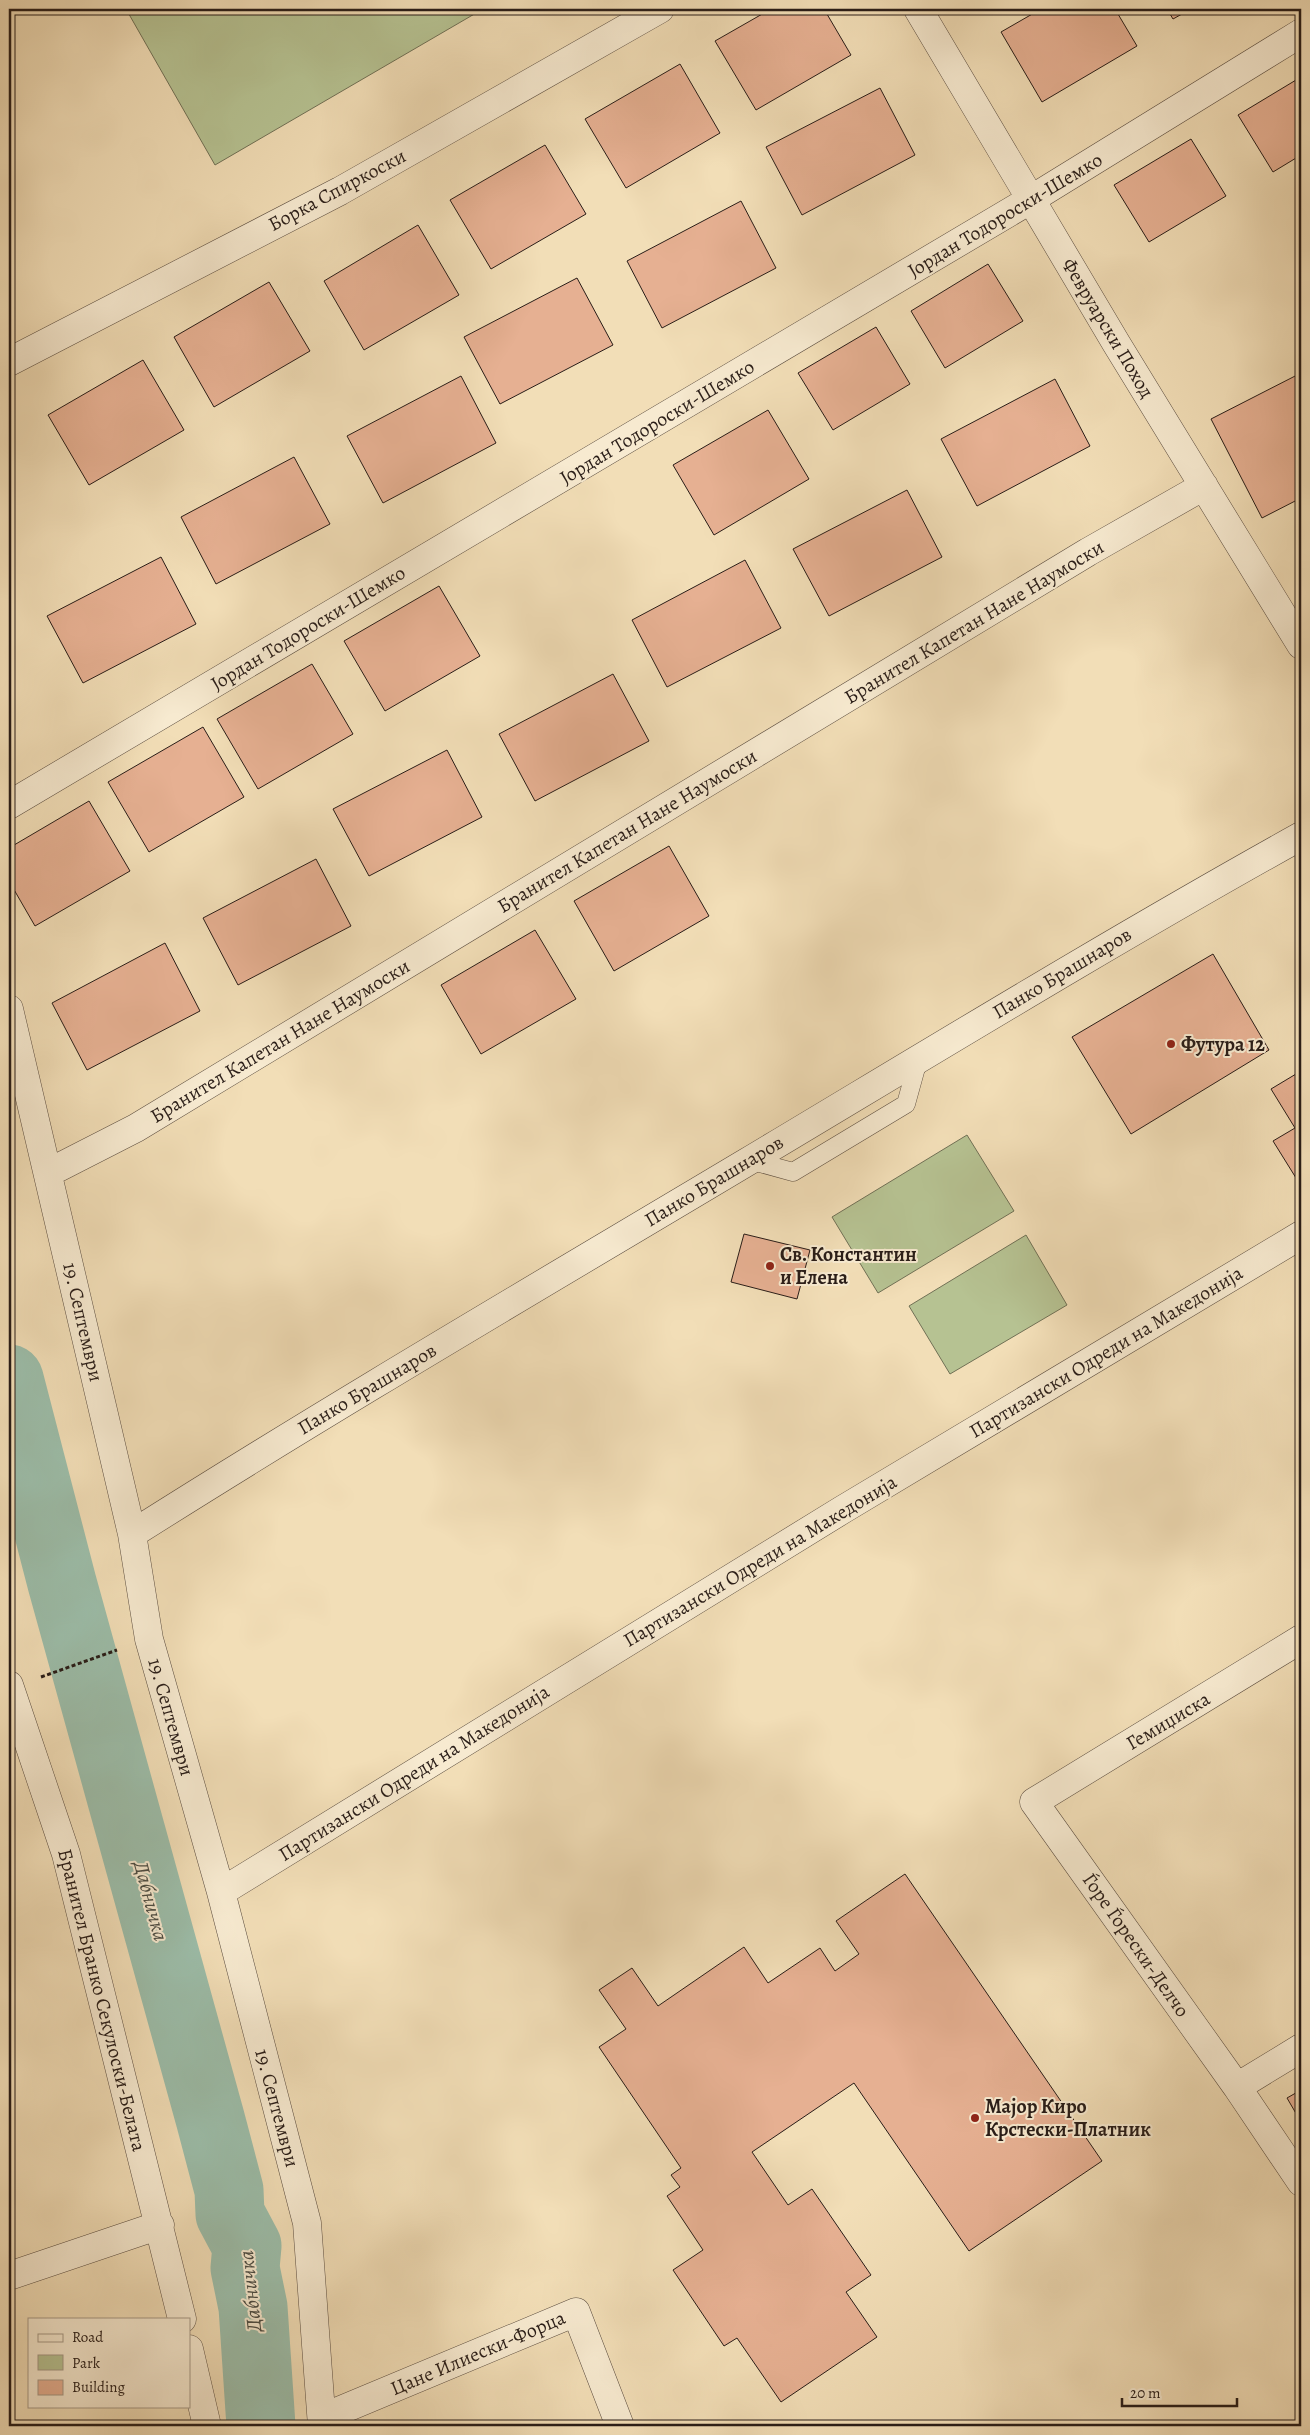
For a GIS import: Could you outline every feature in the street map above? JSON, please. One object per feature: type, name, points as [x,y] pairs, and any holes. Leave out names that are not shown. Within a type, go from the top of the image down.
[{"type":"street","name":"Борка Спиркоски","points":[[9,362],[340,191],[660,9]]},
{"type":"street","name":"Февруарски Поход","points":[[918,9],[1030,200],[1301,645]]},
{"type":"street","name":"Јордан Тодороски-Шемко","points":[[9,805],[1030,200],[1301,33]]},
{"type":"street","name":"Бранител Капетан Нане Наумоски","points":[[48,1173],[136,1128],[1088,552],[1204,486]]},
{"type":"street","name":"Панко Брашнаров","points":[[132,1534],[282,1439],[919,1057],[1182,902],[1301,836]]},
{"type":"street","name":"19. Септември","points":[[9,1008],[132,1534],[149,1638],[221,1892],[306,2223],[322,2422]]},
{"type":"street","name":"Партизански Одреди на Македонија","points":[[221,1892],[842,1510],[1301,1235]]},
{"type":"street","name":"Гемиџиска","points":[[1034,1802],[1301,1639]]},
{"type":"street","name":"Бранител Бранко Секулоски-Белата","points":[[9,1686],[66,1854],[114,2053],[160,2225],[182,2318]]},
{"type":"street","name":"Ѓоре Ѓорески-Делчо","points":[[1034,1802],[1237,2087],[1301,2182]]},
{"type":"street","points":[[1237,2087],[1301,2048]]},
{"type":"street","points":[[9,2276],[160,2225]]},
{"type":"street","name":"Цане Илиески-Форца","points":[[322,2422],[576,2312],[620,2426]]},
{"type":"street","points":[[190,2353],[207,2426]]},
{"type":"path","points":[[9,1686],[149,1638]]},
{"type":"green space","points":[[126,9],[483,9],[215,165]]},
{"type":"green space","points":[[967,1135],[1014,1211],[878,1293],[832,1217]]},
{"type":"green space","points":[[1026,1235],[1067,1305],[950,1374],[909,1306]]},
{"type":"building","points":[[771,9],[824,9],[851,55],[756,110],[715,41]]},
{"type":"building","points":[[1041,9],[1115,9],[1137,46],[1042,102],[1001,32]]},
{"type":"building","points":[[1167,9],[1191,9],[1173,19]]},
{"type":"building","points":[[680,64],[720,133],[626,188],[585,119]]},
{"type":"building","points":[[1301,77],[1301,155],[1273,172],[1238,115]]},
{"type":"building","points":[[880,88],[915,155],[802,215],[766,147]]},
{"type":"building","points":[[1191,139],[1226,196],[1149,242],[1114,185]]},
{"type":"building","points":[[545,145],[586,214],[491,269],[450,200]]},
{"type":"building","points":[[741,201],[776,268],[662,328],[627,261]]},
{"type":"building","points":[[418,225],[459,295],[364,350],[324,281]]},
{"type":"building","points":[[988,264],[1023,321],[945,368],[911,311]]},
{"type":"building","points":[[577,278],[613,345],[500,404],[464,337]]},
{"type":"building","points":[[269,282],[310,351],[214,407],[174,337]]},
{"type":"building","points":[[876,327],[910,384],[833,430],[798,373]]},
{"type":"building","points":[[143,360],[184,430],[89,485],[48,415]]},
{"type":"building","points":[[1301,373],[1301,498],[1262,518],[1211,419]]},
{"type":"building","points":[[461,376],[496,443],[383,503],[347,436]]},
{"type":"building","points":[[1055,379],[1090,446],[977,506],[941,439]]},
{"type":"building","points":[[768,410],[809,479],[714,535],[673,465]]},
{"type":"building","points":[[294,457],[330,524],[216,584],[181,517]]},
{"type":"building","points":[[907,490],[942,557],[829,616],[793,549]]},
{"type":"building","points":[[161,557],[196,624],[83,683],[47,616]]},
{"type":"building","points":[[745,560],[781,628],[667,687],[632,620]]},
{"type":"building","points":[[439,586],[480,656],[385,711],[344,641]]},
{"type":"building","points":[[312,664],[353,734],[258,789],[217,719]]},
{"type":"building","points":[[613,674],[649,741],[535,801],[499,734]]},
{"type":"building","points":[[203,727],[244,797],[149,852],[108,782]]},
{"type":"building","points":[[447,750],[482,817],[369,876],[333,809]]},
{"type":"building","points":[[89,801],[130,871],[35,926],[9,881],[9,848]]},
{"type":"building","points":[[669,846],[709,916],[614,971],[574,901]]},
{"type":"building","points":[[316,859],[351,926],[238,985],[203,918]]},
{"type":"building","points":[[535,930],[576,999],[481,1054],[441,985]]},
{"type":"building","points":[[165,943],[200,1011],[87,1070],[52,1003]]},
{"type":"building","name":"Футура 12","points":[[1213,954],[1269,1050],[1131,1134],[1072,1037]]},
{"type":"building","points":[[1301,1071],[1301,1186],[1273,1141],[1295,1128],[1271,1089]]},
{"type":"building","name":"Св. Константин и Елена","points":[[744,1234],[810,1250],[797,1299],[731,1282]]},
{"type":"building","name":"Мајор Киро Крстески-Платник","points":[[905,1874],[1102,2161],[969,2251],[854,2083],[752,2152],[788,2205],[812,2189],[871,2275],[846,2292],[877,2337],[781,2402],[737,2338],[724,2346],[673,2270],[703,2250],[667,2196],[680,2187],[671,2175],[681,2168],[599,2047],[626,2029],[599,1990],[632,1968],[658,2006],[744,1947],[768,1983],[820,1948],[835,1971],[859,1954],[836,1921]]},
{"type":"building","points":[[1301,2090],[1301,2122],[1287,2098]]},
{"type":"waterway","name":"Дабничка","points":[[9,1379],[62,1583],[210,2118],[229,2190],[230,2214],[247,2246],[245,2268],[253,2307],[261,2426]]},
{"type":"place","name":"Футура 12","points":[[1171,1044]]},
{"type":"place","name":"Св. Константин и Елена","points":[[770,1266]]},
{"type":"place","name":"Мајор Киро Крстески-Платник","points":[[975,2118]]}]
